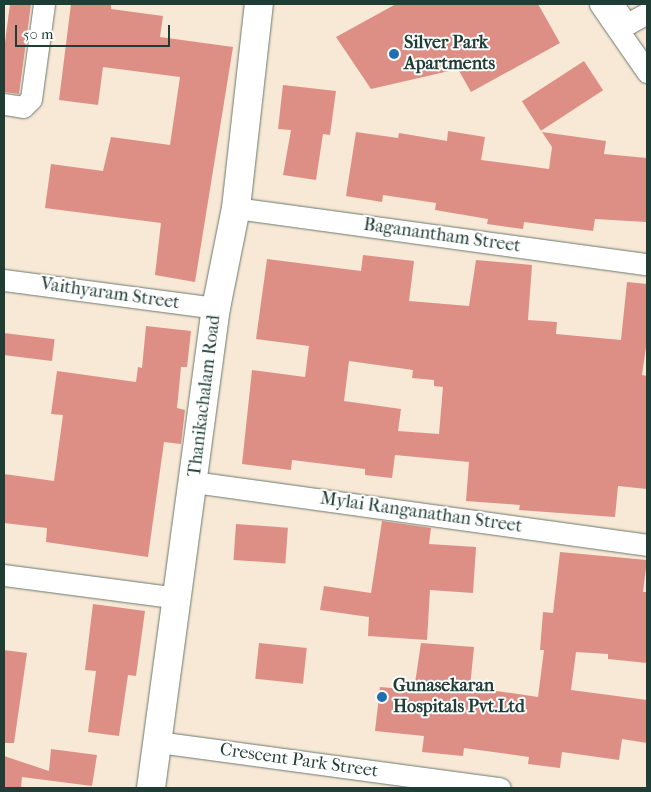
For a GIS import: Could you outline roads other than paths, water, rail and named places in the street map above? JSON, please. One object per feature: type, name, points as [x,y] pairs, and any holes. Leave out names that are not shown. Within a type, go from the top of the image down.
[{"type":"main road","name":"Thanikachalam Road","points":[[151,788],[194,482],[216,308],[236,208],[259,4]]},
{"type":"street","points":[[4,104],[23,107],[32,98],[44,4]]},
{"type":"street","points":[[600,4],[617,17],[629,23],[647,13]]},
{"type":"street","points":[[617,17],[647,72]]},
{"type":"street","name":"Baganantham Street","points":[[236,208],[647,264]]},
{"type":"street","name":"Vaithyaram Street","points":[[4,280],[216,308]]},
{"type":"street","name":"Mylai Ranganathan Street","points":[[194,482],[647,545]]},
{"type":"street","points":[[4,575],[178,598]]},
{"type":"street","name":"Crescent Park Street","points":[[158,742],[500,788]]},
{"type":"place","name":"Silver Park Apartments","points":[[394,54]]},
{"type":"place","name":"Gunasekaran Hospitals Pvt.Ltd","points":[[382,697]]}]
